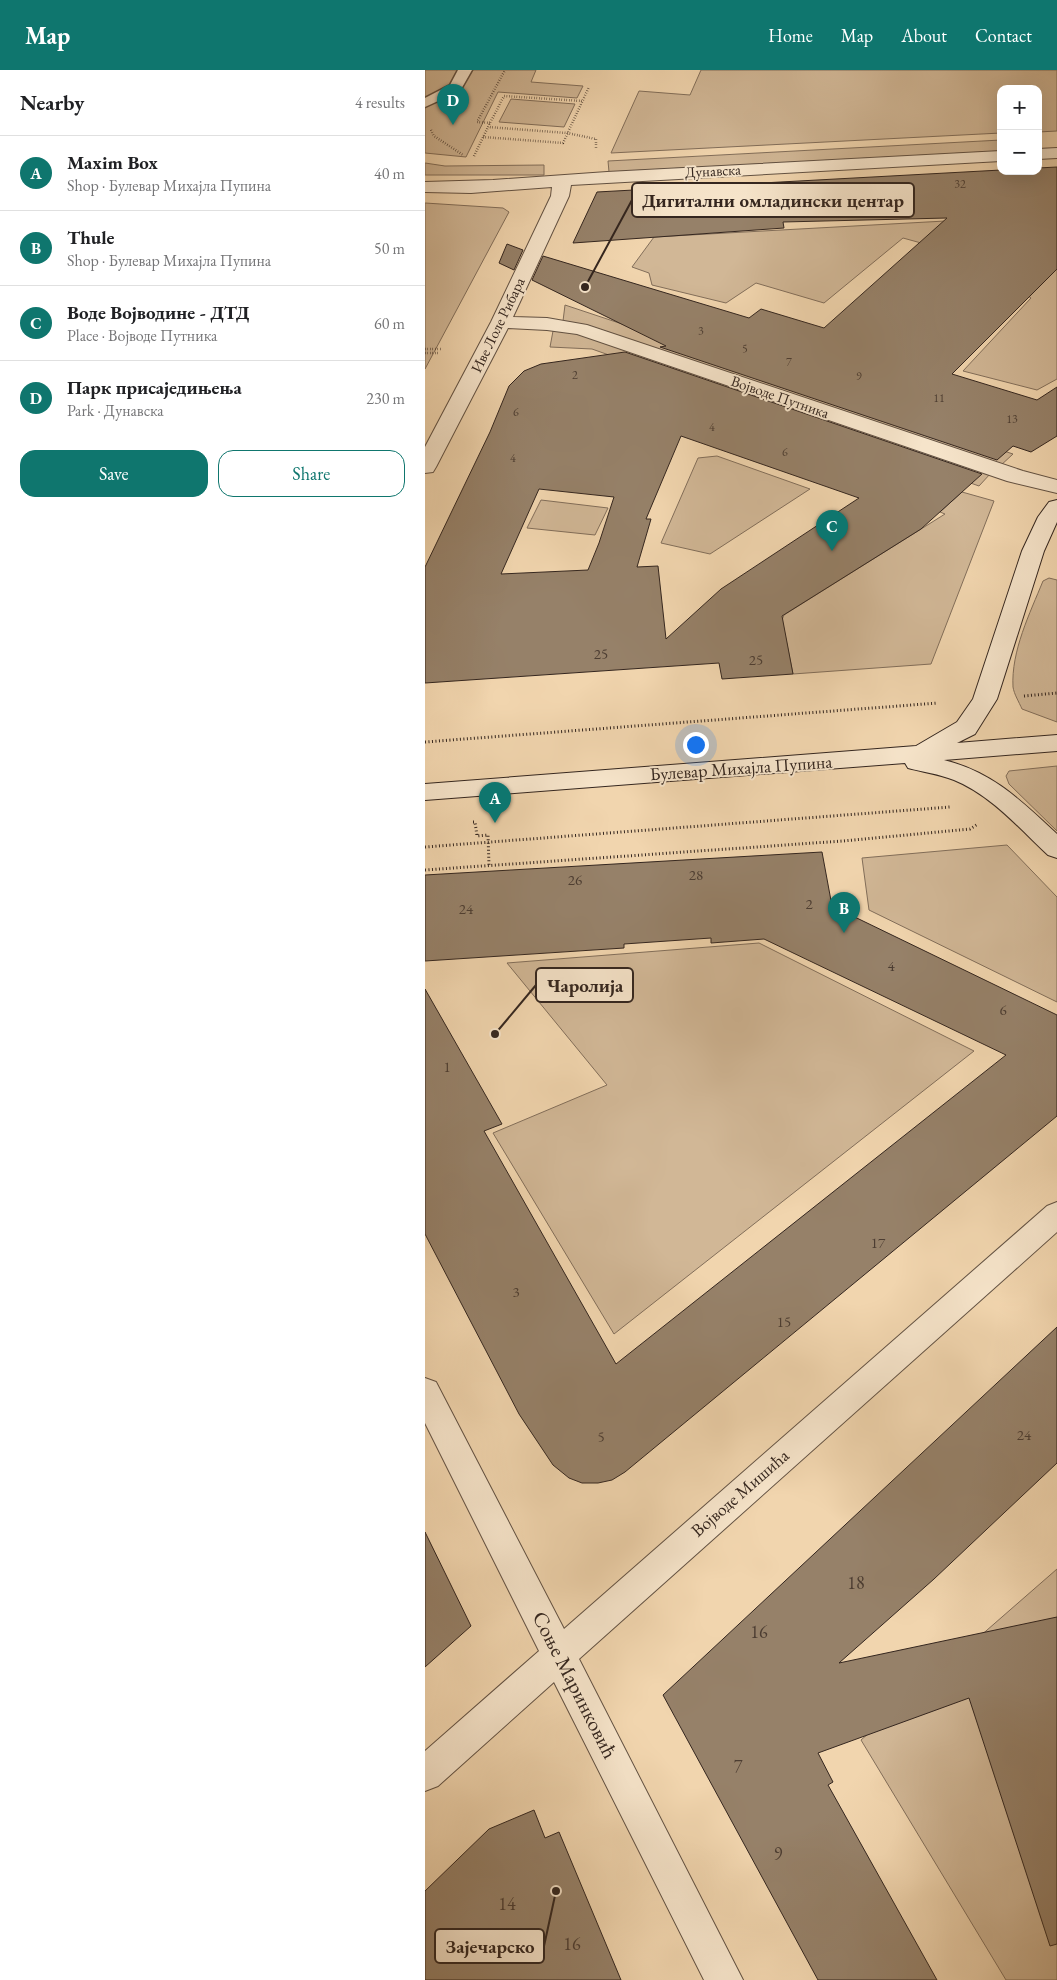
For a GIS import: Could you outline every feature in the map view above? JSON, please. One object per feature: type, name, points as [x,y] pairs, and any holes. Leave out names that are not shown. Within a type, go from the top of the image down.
[{"type":"street","points":[[1042,154],[1057,153]]},
{"type":"street","name":"Дунавска","points":[[425,187],[457,189],[599,177],[997,156]]},
{"type":"street","name":"Иве Лоле Рибара","points":[[425,467],[501,322],[559,196],[562,181]]},
{"type":"street","name":"Војводе Путника","points":[[501,322],[547,324],[580,329],[1015,476],[1057,487]]},
{"type":"street","points":[[894,757],[929,748],[965,728],[985,699],[1033,551],[1046,522],[1057,507]]},
{"type":"street","name":"Булевар Михајла Пупина","points":[[425,792],[1057,744]]},
{"type":"street","points":[[894,757],[945,768],[976,780],[1016,810],[1057,850]]},
{"type":"street","name":"Војводе Мишића","points":[[425,1774],[559,1653],[1057,1214]]},
{"type":"street","name":"Соње Маринковић","points":[[425,1391],[724,1980]]},
{"type":"lane","points":[[425,103],[455,88],[465,70]]},
{"type":"path","points":[[490,123],[477,122],[505,70]]},
{"type":"path","points":[[483,137],[563,143],[589,87]]},
{"type":"path","points":[[439,96],[430,128],[434,136],[465,156]]},
{"type":"path","points":[[472,161],[504,96],[582,102]]},
{"type":"path","points":[[488,127],[567,133],[596,139],[596,148]]},
{"type":"path","points":[[425,349],[441,349]]},
{"type":"path","points":[[425,353],[439,353]]},
{"type":"path","points":[[425,742],[1057,693]]},
{"type":"path","points":[[425,847],[951,807]]},
{"type":"path","points":[[465,822],[475,822],[477,836],[489,835],[489,865]]},
{"type":"path","points":[[425,870],[843,841],[970,829],[978,824]]},
{"type":"shaded area","points":[[425,70],[536,70],[531,82],[583,86],[577,98],[498,92],[466,157],[425,153]]},
{"type":"shaded area","points":[[701,70],[1057,70],[1057,131],[1042,132],[1042,85],[997,85],[997,133],[611,153],[639,91],[690,95]]},
{"type":"shaded area","points":[[511,99],[575,104],[564,127],[499,122]]},
{"type":"shaded area","points":[[997,140],[997,151],[609,172],[608,161]]},
{"type":"shaded area","points":[[425,163],[445,166],[544,165],[544,175],[425,175]]},
{"type":"shaded area","points":[[425,203],[503,208],[509,212],[425,369]]},
{"type":"shaded area","points":[[1000,218],[1057,227],[1057,379],[1037,390],[963,371],[1031,298],[1021,291],[1037,275],[903,238],[824,303],[756,283],[726,303],[652,285],[649,273],[632,267],[654,237]]},
{"type":"shaded area","points":[[565,305],[1013,454],[999,467],[563,321]]},
{"type":"shaded area","points":[[553,331],[573,332],[991,473],[979,486],[592,349],[550,347]]},
{"type":"shaded area","points":[[717,456],[810,489],[710,554],[661,543],[698,458]]},
{"type":"shaded area","points":[[962,492],[994,501],[931,664],[793,674],[782,620],[784,615],[945,514],[940,512]]},
{"type":"shaded area","points":[[541,500],[608,508],[595,535],[527,528]]},
{"type":"shaded area","points":[[1049,578],[1057,580],[1057,722],[1022,709],[1013,687],[1015,660],[1022,632],[1043,581]]},
{"type":"shaded area","points":[[1057,766],[1057,831],[1009,784],[1006,776],[1009,771]]},
{"type":"shaded area","points":[[1007,845],[1057,897],[1057,1002],[869,910],[862,858]]},
{"type":"shaded area","points":[[759,943],[974,1051],[614,1334],[493,1133],[607,1085],[507,963]]},
{"type":"shaded area","points":[[1057,1569],[1057,1980],[1006,1980],[861,1740]]},
{"type":"building","points":[[1057,167],[1057,269],[952,374],[1037,400],[1057,387],[1057,436],[1031,452],[1013,446],[997,460],[660,347],[666,346],[532,280],[543,256],[749,318],[761,309],[824,328],[947,218],[783,222],[784,228],[573,243],[597,192],[997,170],[997,175],[1042,175],[1042,168]]},
{"type":"building","points":[[507,244],[523,250],[514,270],[499,263]]},
{"type":"building","points":[[625,352],[982,474],[921,529],[782,616],[793,674],[722,679],[719,663],[425,683],[425,567],[490,432],[509,386],[524,371],[541,364]],"holes":[[[681,436],[859,498],[721,589],[666,639],[658,566],[637,567],[651,519],[646,519]],[[539,489],[614,497],[588,570],[501,574]]]},
{"type":"building","points":[[822,852],[832,906],[1057,1015],[1057,1116],[625,1472],[612,1480],[598,1483],[582,1483],[569,1478],[553,1465],[519,1414],[425,1234],[425,989],[502,1124],[484,1131],[616,1364],[1006,1055],[764,939],[711,943],[711,938],[624,944],[624,948],[425,961],[425,875]]},
{"type":"building","points":[[1057,1327],[1057,1463],[934,1579],[839,1663],[1057,1617],[1057,1944],[1050,1946],[969,1698],[818,1753],[833,1782],[828,1785],[937,1980],[818,1980],[663,1695]]},
{"type":"building","points":[[425,1532],[471,1626],[425,1667]]},
{"type":"building","points":[[534,1810],[545,1838],[559,1832],[621,1980],[425,1980],[425,1891],[489,1829]]},
{"type":"place","name":"Парк присаједињења","points":[[453,125]]},
{"type":"place","name":"Дигитални омладински центар","points":[[585,287]]},
{"type":"place","name":"Воде Војводине - ДТД","points":[[832,551]]},
{"type":"place","name":"Maxim Box","points":[[495,823]]},
{"type":"place","name":"Thule","points":[[844,933]]},
{"type":"place","name":"Чаролија","points":[[495,1034]]},
{"type":"place","name":"Зајечарско","points":[[556,1891]]}]
